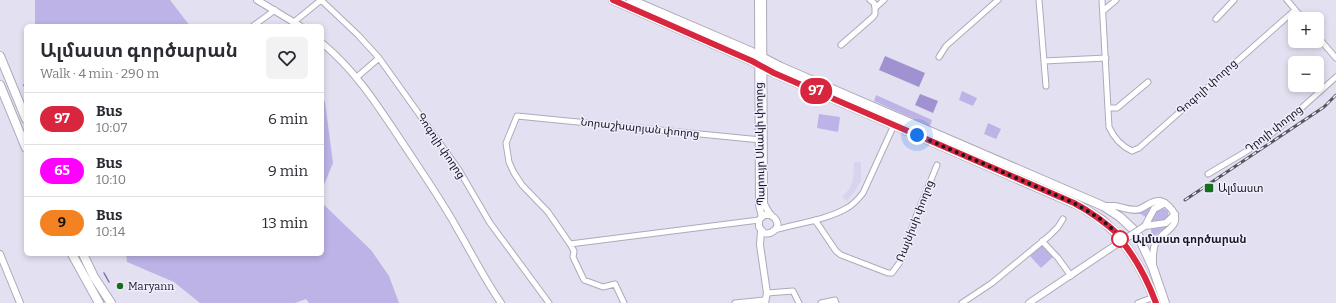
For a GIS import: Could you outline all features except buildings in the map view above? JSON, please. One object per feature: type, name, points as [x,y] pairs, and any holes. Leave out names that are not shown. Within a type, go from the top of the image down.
[{"type":"main road","points":[[613,0],[781,68],[1102,206],[1120,217],[1137,232],[1153,268],[1165,303]]},
{"type":"main road","points":[[631,0],[761,61],[774,73],[1074,203],[1102,220],[1120,236],[1120,239],[1129,250],[1144,274],[1155,300]]},
{"type":"main road","points":[[0,56],[24,114]]},
{"type":"main road","points":[[0,85],[24,143]]},
{"type":"main road","points":[[1120,236],[1121,237],[1121,234],[1126,229],[1132,227]]},
{"type":"main road","points":[[1129,250],[1139,245],[1141,241]]},
{"type":"main road","points":[[73,256],[99,303]]},
{"type":"main road","points":[[83,256],[94,277],[111,303]]},
{"type":"street","points":[[257,0],[297,24]]},
{"type":"street","points":[[294,22],[321,0]]},
{"type":"street","name":"Գոգոլի փողոց","points":[[321,0],[358,35],[379,58],[459,170],[490,223],[549,303]]},
{"type":"street","name":"Պարույր Սևակի փողոց","points":[[758,0],[761,61]]},
{"type":"street","name":"Պարույր Սևակի փողոց","points":[[761,225],[759,205],[763,0]]},
{"type":"street","points":[[841,44],[875,14],[874,3],[870,0]]},
{"type":"street","points":[[875,8],[884,0]]},
{"type":"street","points":[[939,57],[946,46],[998,0]]},
{"type":"street","points":[[1039,0],[1046,86]]},
{"type":"street","points":[[1102,0],[1109,108],[1118,108],[1148,82]]},
{"type":"street","points":[[1103,11],[1116,0]]},
{"type":"street","points":[[1216,19],[1234,0]]},
{"type":"street","points":[[1287,0],[1295,10]]},
{"type":"street","points":[[256,24],[275,10]]},
{"type":"street","name":"Գոգոլի փողոց","points":[[1109,108],[1109,127],[1117,141],[1126,149],[1132,151],[1139,148],[1295,10]]},
{"type":"street","points":[[1324,44],[1336,58]]},
{"type":"street","points":[[324,45],[357,77],[374,100],[435,192],[488,283],[502,303]]},
{"type":"street","points":[[357,77],[379,58]]},
{"type":"street","points":[[1044,60],[1106,58]]},
{"type":"street","name":"Դրոյի փողոց","points":[[1208,174],[1247,151],[1278,128],[1336,77]]},
{"type":"street","name":"Նորաշխարյան փողոց","points":[[570,244],[548,212],[522,185],[509,162],[506,143],[517,116],[761,140]]},
{"type":"street","points":[[624,303],[615,284],[603,287],[584,280],[573,257],[574,251],[570,244],[749,222],[761,225],[771,233],[775,230],[815,220],[847,208],[864,193],[894,125]]},
{"type":"street","name":"Պարույր Սևակի փողոց","points":[[761,140],[764,204],[777,223]]},
{"type":"street","name":"Ռայնիսի փողոց","points":[[815,220],[836,251],[841,255],[888,273],[892,273],[900,262],[917,214],[937,165]]},
{"type":"street","points":[[1102,206],[1140,209],[1156,201],[1164,203],[1171,208],[1175,214],[1175,224],[1155,243],[1153,268]]},
{"type":"street","points":[[1145,226],[1154,209],[1164,203]]},
{"type":"street","points":[[1029,303],[1145,226],[1166,223],[1175,214]]},
{"type":"street","name":"Պարույր Սևակի փողոց","points":[[761,225],[768,215],[771,216]]},
{"type":"street","points":[[962,303],[992,283],[1058,227],[1063,219]]},
{"type":"street","points":[[775,230],[777,223],[789,226]]},
{"type":"street","points":[[735,303],[765,302],[767,293],[760,241],[761,225]]},
{"type":"street","points":[[1042,241],[1058,258],[1071,276]]},
{"type":"street","points":[[0,254],[20,303]]},
{"type":"street","points":[[767,293],[793,291],[799,303]]},
{"type":"street","points":[[821,303],[835,300],[836,303]]},
{"type":"street","points":[[1138,303],[1155,300]]},
{"type":"shaded area","points":[[35,0],[170,0],[188,24],[35,24]]},
{"type":"shaded area","points":[[885,56],[925,73],[919,87],[879,70]]},
{"type":"shaded area","points":[[962,91],[977,98],[973,106],[959,100]]},
{"type":"shaded area","points":[[920,94],[938,101],[933,113],[915,105]]},
{"type":"shaded area","points":[[876,95],[932,120],[930,126],[874,101]]},
{"type":"shaded area","points":[[324,101],[325,102],[333,163],[324,185]]},
{"type":"shaded area","points":[[819,114],[840,117],[838,132],[817,128]]},
{"type":"shaded area","points":[[988,123],[1001,129],[996,139],[984,134]]},
{"type":"shaded area","points":[[854,162],[861,162],[861,181],[847,201],[842,197],[849,189],[853,180]]},
{"type":"shaded area","points":[[1158,203],[1147,218],[1141,214],[1130,214],[1151,205]]},
{"type":"shaded area","points":[[324,205],[371,250],[389,276],[399,303],[309,303],[306,299],[295,303],[200,303],[174,282],[127,262],[126,256],[324,256]]},
{"type":"shaded area","points":[[1162,207],[1168,211],[1168,218],[1162,222],[1151,222],[1154,212]]},
{"type":"shaded area","points":[[1171,221],[1167,226],[1152,239],[1151,229]]},
{"type":"shaded area","points":[[1042,245],[1053,257],[1041,268],[1030,256]]},
{"type":"waterway","points":[[104,273],[109,282]]},
{"type":"railway","points":[[1185,200],[1324,107],[1336,95]]},
{"type":"bus line","name":"97","points":[[613,0],[752,61],[774,73],[1085,209],[1102,220],[1120,236],[1120,239],[1141,268],[1156,303]]},
{"type":"place","name":"Ալմաստ","points":[[1209,188]]},
{"type":"place","name":"Ալմաստ գործարան","points":[[1120,239]]},
{"type":"place","name":"Maryann","points":[[120,286]]},
{"type":"route","points":[[917,135],[1074,203],[1102,220],[1120,236],[1120,239]]}]
